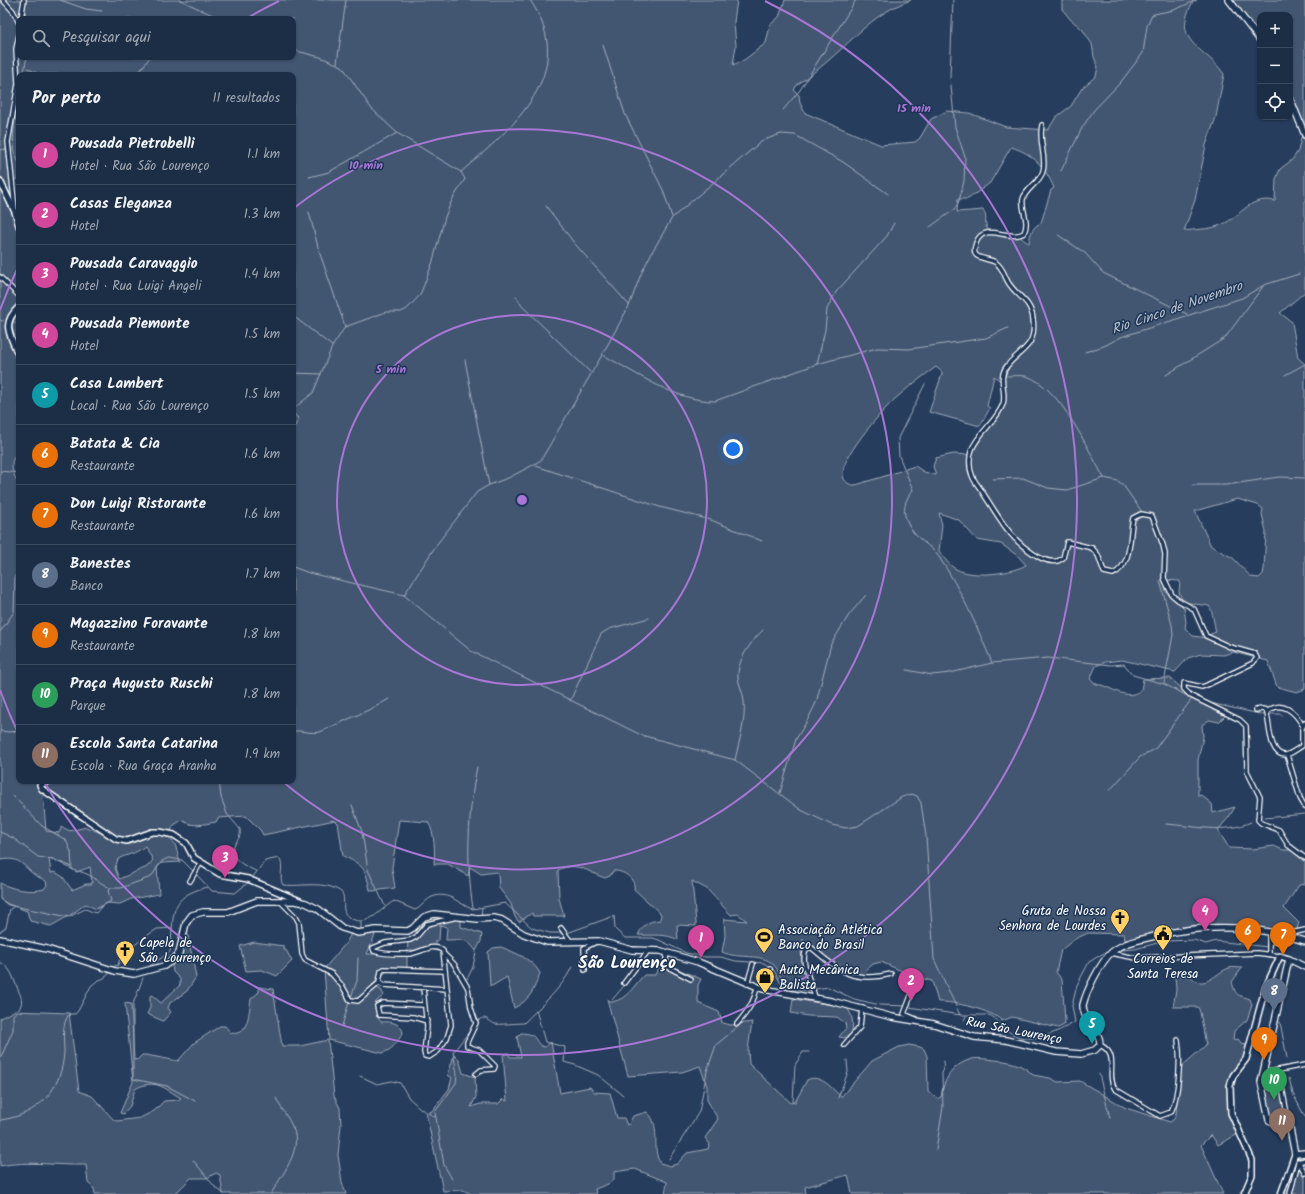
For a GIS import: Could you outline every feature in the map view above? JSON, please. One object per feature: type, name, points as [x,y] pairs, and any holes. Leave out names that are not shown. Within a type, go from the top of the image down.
[{"type":"main road","points":[[1229,0],[1257,36]]},
{"type":"main road","points":[[1293,105],[1305,135]]},
{"type":"main road","name":"Rua São Lourenço","points":[[0,939],[48,949],[123,973],[141,974],[164,966],[175,958],[179,953],[186,923],[192,915],[204,912],[228,912],[257,901],[279,900],[300,902],[318,908],[342,928],[358,933],[376,930],[408,931],[421,919],[428,915],[498,919],[524,934],[541,940],[554,943],[599,941],[628,949],[667,953],[698,962],[763,990],[815,998],[862,1008],[913,1021],[928,1023],[974,1036],[1006,1040],[1056,1052],[1081,1054],[1095,1050],[1100,1045]]},
{"type":"main road","points":[[1100,1045],[1100,1038],[1084,1013],[1083,1005],[1104,960],[1110,953],[1136,940],[1192,929],[1231,928],[1269,931],[1305,941]]},
{"type":"main road","points":[[1305,967],[1289,960],[1263,1073],[1262,1086],[1269,1120],[1273,1122],[1288,1119],[1295,1154],[1305,1153]]},
{"type":"street","points":[[3,0],[13,11],[16,17]]},
{"type":"street","points":[[21,16],[24,0]]},
{"type":"street","points":[[17,60],[17,72]]},
{"type":"street","points":[[15,212],[8,142],[16,96]]},
{"type":"street","points":[[1042,125],[1040,137],[1044,169],[1041,176],[1024,196],[1023,204],[1027,224],[1024,233],[1019,236],[1011,236],[987,232],[977,240],[975,248],[975,252],[978,256],[995,262],[1002,269],[1008,283],[1028,304],[1033,318],[1033,328],[1028,345],[1006,367],[1003,373],[1003,406],[972,448],[970,461],[972,475],[996,513],[1018,542],[1032,554],[1048,560],[1058,561],[1063,558],[1067,542],[1084,544],[1096,551],[1104,572],[1113,574],[1120,569],[1126,557],[1130,542],[1133,518],[1141,514],[1152,516],[1164,545],[1166,562],[1164,578],[1172,595],[1194,609],[1206,636],[1230,647],[1254,654],[1257,658],[1254,663],[1202,687],[1184,683],[1184,689],[1192,696],[1240,720],[1247,728],[1246,767],[1260,795],[1261,802],[1258,820],[1261,823],[1279,830],[1288,845],[1305,858]]},
{"type":"street","points":[[0,181],[16,216]]},
{"type":"street","points":[[0,277],[16,293]]},
{"type":"street","points":[[16,309],[9,315],[5,324],[7,334],[16,351]]},
{"type":"street","points":[[1267,712],[1271,708],[1283,706],[1289,709],[1304,724],[1302,746],[1287,755]]},
{"type":"street","points":[[1256,710],[1263,709],[1267,712]]},
{"type":"street","points":[[1267,712],[1272,742],[1278,751],[1287,755],[1300,798],[1305,807]]},
{"type":"street","points":[[42,784],[40,785],[42,789],[116,839],[127,841],[152,832],[167,833],[183,840],[194,858],[220,874],[248,879],[300,902]]},
{"type":"street","points":[[190,880],[201,862]]},
{"type":"street","points":[[279,900],[299,922],[302,954],[305,960],[332,974],[343,987],[350,1000],[358,1001],[379,983],[381,971],[384,969],[444,971]]},
{"type":"street","points":[[460,916],[433,921],[427,924],[416,937],[402,941],[385,943],[375,946],[373,949],[377,952],[409,954],[437,947],[441,948],[444,954],[454,964],[468,988],[471,1008],[476,1023],[467,1045],[479,1050],[495,1066],[494,1069],[484,1070],[476,1074]]},
{"type":"street","points":[[1269,946],[1283,935],[1305,930]]},
{"type":"street","points":[[563,931],[571,942]]},
{"type":"street","points":[[1269,931],[1269,953]]},
{"type":"street","points":[[585,970],[584,948],[599,941]]},
{"type":"street","points":[[815,998],[814,990],[804,964],[804,951],[808,947],[812,948],[839,970],[856,977],[876,978],[891,974]]},
{"type":"street","points":[[624,983],[649,950]]},
{"type":"street","points":[[667,953],[666,959],[668,967],[691,979]]},
{"type":"street","points":[[1110,953],[1131,958],[1269,953],[1289,960]]},
{"type":"street","points":[[423,988],[427,1020],[424,1051],[427,1057],[433,1056],[438,1051],[447,1038],[450,1028],[444,971],[444,954]]},
{"type":"street","points":[[1244,1194],[1252,1175],[1252,1160],[1231,1113],[1230,1086],[1233,1076],[1246,1058],[1267,984],[1280,956]]},
{"type":"street","points":[[1130,963],[1131,958]]},
{"type":"street","points":[[747,984],[753,964]]},
{"type":"street","points":[[763,990],[770,969]]},
{"type":"street","points":[[379,983],[447,989]]},
{"type":"street","points":[[737,1024],[750,1008],[754,1000],[757,987]]},
{"type":"street","points":[[914,988],[905,1015],[928,1023]]},
{"type":"street","points":[[424,1005],[383,1003],[377,1006],[379,1015],[413,1017],[427,1020]]},
{"type":"street","points":[[844,1045],[860,1027],[862,1008]]},
{"type":"street","points":[[1100,1045],[1106,1048],[1111,1055],[1112,1082],[1115,1089],[1157,1115],[1164,1116],[1171,1112],[1175,1101],[1179,1059],[1178,1040]]},
{"type":"street","points":[[1263,1073],[1305,1065]]},
{"type":"street","points":[[1279,1071],[1288,1119]]},
{"type":"street","points":[[1281,1194],[1295,1154]]},
{"type":"street","points":[[1298,1161],[1305,1160]]},
{"type":"street","points":[[1298,1161],[1305,1173]]},
{"type":"street","points":[[1290,1194],[1298,1161]]},
{"type":"shaded area","points":[[0,0],[737,0],[734,22],[736,46],[733,65],[744,60],[766,43],[770,25],[779,17],[785,0],[911,0],[898,5],[876,18],[825,63],[797,85],[794,90],[799,95],[800,103],[805,113],[881,145],[915,142],[920,138],[931,119],[947,111],[969,113],[1006,127],[1048,130],[1056,117],[1071,106],[1082,88],[1096,76],[1098,67],[1094,57],[1092,44],[1082,29],[1070,19],[1062,9],[1062,0],[1194,0],[1187,14],[1185,26],[1187,35],[1192,43],[1224,74],[1216,117],[1206,145],[1195,200],[1184,231],[1218,226],[1226,223],[1251,204],[1265,200],[1275,201],[1276,179],[1280,169],[1292,160],[1298,151],[1302,134],[1305,140],[1305,292],[1280,313],[1292,322],[1298,358],[1305,364],[1305,689],[1297,692],[1277,687],[1268,661],[1233,652],[1224,655],[1201,654],[1188,658],[1175,672],[1122,660],[1105,662],[1096,666],[1090,679],[1097,684],[1123,694],[1132,694],[1141,690],[1143,679],[1170,678],[1186,692],[1226,715],[1219,722],[1209,720],[1202,725],[1203,737],[1198,760],[1198,796],[1201,795],[1212,804],[1213,813],[1235,807],[1218,830],[1229,848],[1253,849],[1274,846],[1283,850],[1292,850],[1305,862],[1305,884],[1299,885],[1284,908],[1299,923],[1296,932],[1276,932],[1236,926],[1205,924],[1182,927],[1125,940],[1124,934],[1088,933],[1075,939],[1061,950],[1056,972],[1062,980],[1065,1020],[1064,1025],[1058,1028],[1012,1017],[1002,1021],[990,1013],[972,1007],[938,1002],[932,981],[916,977],[881,962],[873,964],[861,975],[840,971],[827,964],[803,939],[801,953],[810,985],[799,987],[784,985],[776,967],[769,961],[756,957],[735,956],[722,952],[725,936],[724,919],[747,921],[738,914],[731,915],[707,889],[692,881],[696,926],[677,925],[678,940],[669,936],[638,935],[646,924],[652,921],[660,920],[661,914],[634,889],[633,882],[628,876],[617,871],[613,871],[610,876],[605,878],[577,867],[558,870],[559,898],[564,916],[533,916],[532,913],[519,922],[515,917],[511,904],[499,888],[498,873],[481,874],[470,867],[468,876],[448,864],[434,864],[433,837],[428,822],[399,820],[392,868],[395,888],[373,891],[370,890],[367,876],[362,868],[355,862],[343,856],[338,823],[335,820],[263,835],[246,816],[218,818],[216,822],[198,825],[190,824],[182,820],[174,825],[168,836],[175,844],[180,862],[162,863],[157,867],[159,894],[131,899],[120,904],[107,903],[96,909],[86,904],[51,926],[30,921],[27,911],[8,904],[0,899],[0,883],[16,889],[33,891],[44,889],[47,885],[46,881],[34,874],[18,861],[6,859],[0,860]],"holes":[[[1011,147],[1026,153],[1038,162],[1051,180],[1054,188],[1051,190],[1041,223],[1032,231],[1029,243],[1018,236],[996,235],[989,231],[986,226],[983,210],[957,212],[958,199],[968,199],[990,183]],[[936,367],[942,372],[942,374],[929,412],[980,426],[990,408],[987,406],[994,376],[1002,382],[1002,405],[971,455],[953,454],[936,458],[933,466],[936,475],[924,472],[915,466],[857,485],[848,483],[844,479],[843,471],[846,461],[871,425],[895,399]],[[1237,499],[1258,505],[1263,509],[1262,514],[1266,532],[1263,574],[1259,578],[1251,577],[1233,558],[1211,546],[1195,511]],[[939,513],[959,520],[977,540],[1001,544],[1018,556],[1026,565],[1011,571],[991,574],[963,572],[956,569],[948,563],[939,551],[942,525]],[[1163,580],[1180,581],[1179,592],[1183,602],[1209,606],[1216,632],[1208,635],[1207,638],[1193,636],[1185,628],[1186,622],[1184,608],[1168,594]],[[145,846],[153,860],[147,867],[119,879],[115,868],[118,859]],[[49,859],[53,859],[77,872],[90,867],[92,884],[86,884],[72,890],[63,877],[55,872],[51,873]]]},
{"type":"shaded area","points":[[1230,0],[1305,0],[1305,133],[1293,102],[1293,12],[1257,12],[1257,35]]},
{"type":"shaded area","points":[[433,916],[461,918],[461,927],[482,934],[481,941],[476,951],[466,941],[446,940],[447,927],[440,925],[439,940],[435,941],[435,948],[417,954],[407,955],[407,968],[387,971],[372,985],[381,990],[384,995],[375,1004],[376,1013],[381,1022],[395,1023],[402,1030],[403,1033],[394,1045],[386,1052],[382,1053],[329,1040],[324,969],[346,943],[351,934],[373,933],[375,935],[367,954],[407,954],[408,942],[419,936],[415,930],[426,919]]},
{"type":"shaded area","points":[[187,930],[196,977],[187,991],[170,1003],[168,1008],[171,1012],[163,1021],[147,1014],[150,1008],[150,996],[152,995],[161,1003],[180,985],[180,979],[173,972],[172,965],[183,950]]},
{"type":"shaded area","points":[[254,942],[284,946],[284,950],[286,950],[292,961],[277,976],[262,970],[246,971],[240,946]]},
{"type":"shaded area","points":[[501,947],[528,960],[540,973],[531,994],[524,1002],[514,1008],[507,977],[490,986],[488,952],[493,948]]},
{"type":"shaded area","points":[[657,960],[701,979],[698,985],[698,1003],[719,1012],[722,1023],[731,1025],[752,1022],[748,1050],[749,1064],[791,1103],[795,1102],[807,1080],[812,1078],[826,1083],[841,1097],[872,1061],[899,1047],[909,1045],[924,1049],[927,1056],[928,1091],[937,1099],[941,1097],[946,1080],[953,1070],[963,1062],[978,1058],[1005,1061],[1015,1064],[1025,1068],[1033,1075],[1050,1078],[1058,1082],[1080,1081],[1126,1108],[1170,1122],[1176,1115],[1179,1074],[1182,1066],[1206,1045],[1198,1007],[1173,1007],[1176,990],[1175,976],[1190,976],[1200,982],[1205,982],[1229,968],[1242,968],[1232,982],[1236,993],[1250,999],[1252,1005],[1247,1020],[1234,1031],[1233,1040],[1238,1039],[1241,1043],[1249,1046],[1246,1056],[1228,1094],[1238,1134],[1218,1145],[1211,1135],[1201,1145],[1223,1194],[852,1194],[848,1175],[805,1187],[806,1194],[665,1194],[667,1182],[635,1169],[614,1172],[614,1179],[608,1184],[595,1189],[596,1194],[471,1194],[463,1190],[443,1191],[426,1113],[432,1111],[449,1089],[452,1078],[448,1075],[454,1055],[459,1059],[463,1073],[475,1077],[476,1097],[471,1107],[480,1104],[498,1104],[503,1099],[507,1101],[503,1055],[508,1053],[510,1057],[521,1057],[517,1037],[521,1033],[534,1036],[541,1046],[545,1047],[551,1042],[560,1093],[590,1087],[594,1092],[610,1093],[617,1118],[624,1118],[627,1125],[633,1116],[647,1112],[654,1123],[656,1151],[660,1163],[670,1166],[677,1164],[687,1153],[708,1149],[710,1144],[705,1138],[718,1119],[707,1100],[707,1086],[700,1066],[682,1072],[628,1076],[607,999],[612,1002],[622,998],[627,995],[644,975],[655,975],[658,969]]},
{"type":"shaded area","points":[[259,987],[273,989],[282,1046],[300,1046],[328,1040],[334,1096],[340,1108],[341,1125],[338,1155],[342,1182],[346,1194],[223,1194],[220,1175],[216,1173],[207,1178],[191,1178],[178,1191],[170,1194],[95,1194],[94,1189],[88,1183],[86,1165],[21,1163],[0,1166],[0,1018],[14,1011],[69,1013],[79,1091],[92,1096],[114,1120],[117,1121],[140,1118],[154,1111],[164,1101],[178,1100],[181,1098],[164,1088],[154,1084],[148,1084],[135,1089],[130,1106],[123,1114],[120,1113],[133,1082],[125,1003],[131,1004],[134,1059],[137,1060],[142,1055],[146,1055],[178,1061],[194,1043],[220,1026],[225,1026],[231,1033],[241,1031],[245,1027],[249,1016],[251,999],[259,992]]},
{"type":"shaded area","points":[[793,999],[846,1007],[852,1020],[851,1034],[845,1038],[839,1037],[846,1028],[845,1023],[837,1017],[808,1016],[791,1013]]},
{"type":"shaded area","points":[[1276,1073],[1286,1116],[1271,1120],[1263,1084],[1265,1075]]},
{"type":"shaded area","points":[[1305,1154],[1305,1194],[1285,1194],[1296,1155]]},
{"type":"waterway","points":[[60,0],[86,9],[102,11]]},
{"type":"waterway","points":[[180,0],[215,16]]},
{"type":"waterway","points":[[337,63],[346,0]]},
{"type":"waterway","points":[[461,172],[481,155],[519,117],[534,96],[544,75],[548,51],[544,27],[530,0]]},
{"type":"waterway","points":[[783,110],[800,90],[856,0]]},
{"type":"waterway","points":[[930,227],[955,209],[959,201],[964,181],[965,157],[955,127],[950,76],[953,0]]},
{"type":"waterway","points":[[1061,171],[1082,128],[1094,110],[1120,83],[1143,53],[1147,26],[1151,16],[1174,10],[1197,0]]},
{"type":"waterway","points":[[603,45],[625,114],[663,190],[672,217]]},
{"type":"waterway","points":[[296,51],[320,57],[342,66],[371,108],[397,133],[461,172],[465,179],[452,200],[445,217],[432,264],[420,295],[407,309],[401,312],[386,312],[345,327],[332,347],[313,393],[296,407]]},
{"type":"waterway","points":[[24,72],[26,60]]},
{"type":"waterway","points":[[139,72],[148,60]]},
{"type":"waterway","points":[[27,68],[35,72]]},
{"type":"waterway","points":[[16,116],[13,139],[16,155]]},
{"type":"waterway","points":[[309,177],[329,172],[397,133]]},
{"type":"waterway","points":[[404,595],[437,544],[477,492],[489,485],[508,478],[541,460],[629,306],[641,274],[672,218],[757,145],[764,140],[781,134],[795,135],[843,162],[888,194]]},
{"type":"waterway","points":[[0,150],[6,149]]},
{"type":"waterway","points":[[546,206],[575,244],[629,305]]},
{"type":"waterway","points":[[309,212],[319,251],[345,326]]},
{"type":"waterway","points":[[817,364],[825,330],[827,309],[836,292],[887,236],[894,223]]},
{"type":"waterway","points":[[1058,235],[1085,253],[1103,273],[1187,314]]},
{"type":"waterway","name":"Rio Cinco de Novembro","points":[[1085,352],[1104,346],[1121,337],[1242,298],[1264,285],[1299,274]]},
{"type":"waterway","points":[[1166,375],[1225,338],[1264,285]]},
{"type":"waterway","points":[[516,296],[522,306],[590,372]]},
{"type":"waterway","points":[[296,318],[332,346]]},
{"type":"waterway","points":[[11,321],[16,323]]},
{"type":"waterway","points":[[603,355],[643,378],[671,391],[700,400],[715,401],[817,364],[877,348],[909,349],[986,338],[1008,328]]},
{"type":"waterway","points":[[465,360],[489,485]]},
{"type":"waterway","points":[[1285,375],[1305,364]]},
{"type":"waterway","points":[[296,373],[321,374]]},
{"type":"waterway","points":[[1007,376],[1026,376],[1038,382],[1050,392],[1061,405],[1081,435],[1104,478]]},
{"type":"waterway","points":[[925,384],[898,438],[899,456],[913,490],[905,506],[906,520],[915,534],[935,552],[947,570],[968,608],[992,663]]},
{"type":"waterway","points":[[296,416],[299,419],[296,424]]},
{"type":"waterway","points":[[533,465],[660,507],[711,520],[762,541]]},
{"type":"waterway","points":[[0,471],[16,473]]},
{"type":"waterway","points":[[1193,485],[1226,485],[1279,477],[1305,478]]},
{"type":"waterway","points":[[993,479],[1023,478],[1048,488],[1067,490],[1104,478],[1118,481],[1123,485],[1142,512]]},
{"type":"waterway","points":[[296,568],[309,573],[404,595],[471,651],[641,735],[735,760],[801,810],[832,825],[846,828],[858,826],[902,797],[912,794],[917,796],[921,803],[926,836],[934,959],[960,1015]]},
{"type":"waterway","points":[[0,632],[14,612],[15,576]]},
{"type":"waterway","points":[[1160,581],[1172,625],[1173,635],[1164,683]]},
{"type":"waterway","points":[[780,793],[796,739],[816,703],[831,644],[849,615],[866,595]]},
{"type":"waterway","points":[[570,701],[601,634],[609,629],[649,618]]},
{"type":"waterway","points":[[735,760],[744,716],[744,699],[738,678],[738,671],[745,652],[753,640],[763,630]]},
{"type":"waterway","points":[[907,670],[932,675],[950,673],[992,663],[1048,658],[1111,665],[1124,664],[1133,675],[1164,684],[1197,701]]},
{"type":"waterway","points":[[296,731],[313,733],[320,732],[389,699]]},
{"type":"waterway","points":[[1110,790],[1140,757],[1155,749],[1191,700]]},
{"type":"waterway","points":[[1210,703],[1264,715]]},
{"type":"waterway","points":[[1270,714],[1281,714],[1282,716]]},
{"type":"waterway","points":[[0,731],[16,731]]},
{"type":"waterway","points":[[473,908],[469,874],[469,838],[477,767]]},
{"type":"waterway","points":[[219,784],[221,797],[227,814],[240,829],[240,835],[233,849],[233,853],[238,861],[256,871]]},
{"type":"waterway","points":[[13,796],[42,826],[66,840],[71,852],[72,866]]},
{"type":"waterway","points":[[352,805],[362,832],[368,870],[385,906]]},
{"type":"waterway","points":[[1265,818],[1305,814]]},
{"type":"waterway","points":[[1166,824],[1209,828],[1231,828],[1251,822]]},
{"type":"waterway","points":[[0,832],[13,838],[38,857],[52,859],[70,866],[75,871],[89,875],[110,888]]},
{"type":"waterway","points":[[111,888],[121,888],[151,877],[162,861],[168,858],[182,860],[193,871]]},
{"type":"waterway","points":[[252,878],[265,861],[279,858],[281,861],[281,879],[283,885],[320,885],[335,888],[342,893],[346,915],[358,921],[369,919],[394,901],[415,910],[432,897],[444,895],[473,909],[505,903],[532,928],[550,933],[564,933]]},
{"type":"waterway","points":[[196,874],[212,891],[235,893],[249,882]]},
{"type":"waterway","points":[[147,968],[170,952],[173,918],[175,909],[179,902],[185,896],[194,891],[207,887]]},
{"type":"waterway","points":[[0,899],[8,905],[69,917],[85,909],[96,913],[101,907],[111,901],[108,891],[111,888]]},
{"type":"waterway","points":[[0,932],[6,927],[10,909],[13,907]]},
{"type":"waterway","points":[[481,916],[482,908]]},
{"type":"waterway","points":[[567,933],[614,916],[615,929],[625,938],[653,938],[686,953],[706,957],[721,957],[736,961],[764,963],[774,970],[783,988],[786,990],[809,990],[828,987],[854,999],[880,1005],[906,1006]]},
{"type":"waterway","points":[[361,922],[361,930]]},
{"type":"waterway","points":[[112,967],[118,965],[121,955],[157,929],[172,928]]},
{"type":"waterway","points":[[1121,950],[1135,949],[1165,941],[1194,940],[1206,944],[1216,941],[1268,947]]},
{"type":"waterway","points":[[1271,946],[1283,940],[1296,942],[1305,946]]},
{"type":"waterway","points":[[467,979],[473,967],[476,952]]},
{"type":"waterway","points":[[909,1007],[961,1015],[989,1015],[1016,1036],[1024,1038],[1042,1037],[1075,1022],[1072,1006],[1077,985],[1089,962],[1104,953]]},
{"type":"waterway","points":[[351,997],[357,981],[358,958]]},
{"type":"waterway","points":[[0,962],[7,967],[11,973],[22,1000],[20,1008],[13,1015],[13,1030],[1,1057]]},
{"type":"waterway","points":[[478,1021],[485,1018],[495,1024],[524,1023],[550,997],[562,983],[572,967]]},
{"type":"waterway","points":[[1,1120],[26,1113],[37,1106],[53,1089],[59,1078],[62,1066],[64,1052],[63,1037],[66,1018],[69,1014],[75,1014],[78,1011],[91,986],[109,974]]},
{"type":"waterway","points":[[143,978],[133,1004],[133,1079],[167,1086],[195,1101]]},
{"type":"waterway","points":[[612,1000],[628,981]]},
{"type":"waterway","points":[[342,1026],[349,1002]]},
{"type":"waterway","points":[[536,1010],[545,1042],[565,1047],[564,1062],[598,1075],[623,1095]]},
{"type":"waterway","points":[[964,1020],[966,1016]]},
{"type":"waterway","points":[[1280,1022],[1287,1058]]},
{"type":"waterway","points":[[452,1179],[444,1165],[435,1112],[456,1083],[457,1074],[453,1052],[473,1027]]},
{"type":"waterway","points":[[669,1159],[699,1112],[707,1071],[716,1045],[735,1029]]},
{"type":"waterway","points":[[793,1102],[795,1065],[803,1052],[809,1052]]},
{"type":"waterway","points":[[838,1098],[848,1072],[847,1060]]},
{"type":"waterway","points":[[936,1150],[943,1107],[942,1074],[944,1061]]},
{"type":"waterway","points":[[1099,1074],[1110,1118]]},
{"type":"waterway","points":[[360,1076],[377,1084],[392,1081],[400,1083],[409,1098],[421,1109],[435,1117]]},
{"type":"waterway","points":[[1289,1078],[1293,1094],[1305,1117]]},
{"type":"waterway","points":[[271,1194],[290,1162],[295,1145],[293,1128],[276,1098]]},
{"type":"waterway","points":[[193,1160],[215,1187],[224,1194]]},
{"type":"place","name":"Pousada Caravaggio","points":[[225,878]]},
{"type":"place","name":"Pousada Piemonte","points":[[1205,931]]},
{"type":"place","name":"Gruta de Nossa Senhora de Lourdes","points":[[1120,935]]},
{"type":"place","name":"Correios de Santa Teresa","points":[[1163,951]]},
{"type":"place","name":"Batata & Cia","points":[[1248,951]]},
{"type":"place","name":"Associação Atlética Banco do Brasil","points":[[764,954]]},
{"type":"place","name":"Don Luigi Ristorante","points":[[1283,955]]},
{"type":"place","name":"Pousada Pietrobelli","points":[[701,958]]},
{"type":"place","name":"Capela de São Lourenço","points":[[125,967]]},
{"type":"place","name":"Auto Mecânica Balista","points":[[765,994]]},
{"type":"place","name":"Casas Eleganza","points":[[911,1001]]},
{"type":"place","name":"Banestes","points":[[1274,1011]]},
{"type":"place","name":"Casa Lambert","points":[[1092,1044]]},
{"type":"place","name":"Magazzino Foravante","points":[[1264,1060]]},
{"type":"place","name":"Praça Augusto Ruschi","points":[[1274,1100]]},
{"type":"place","name":"Escola Santa Catarina","points":[[1282,1141]]},
{"type":"district","name":"São Lourenço","points":[[627,963]]}]
